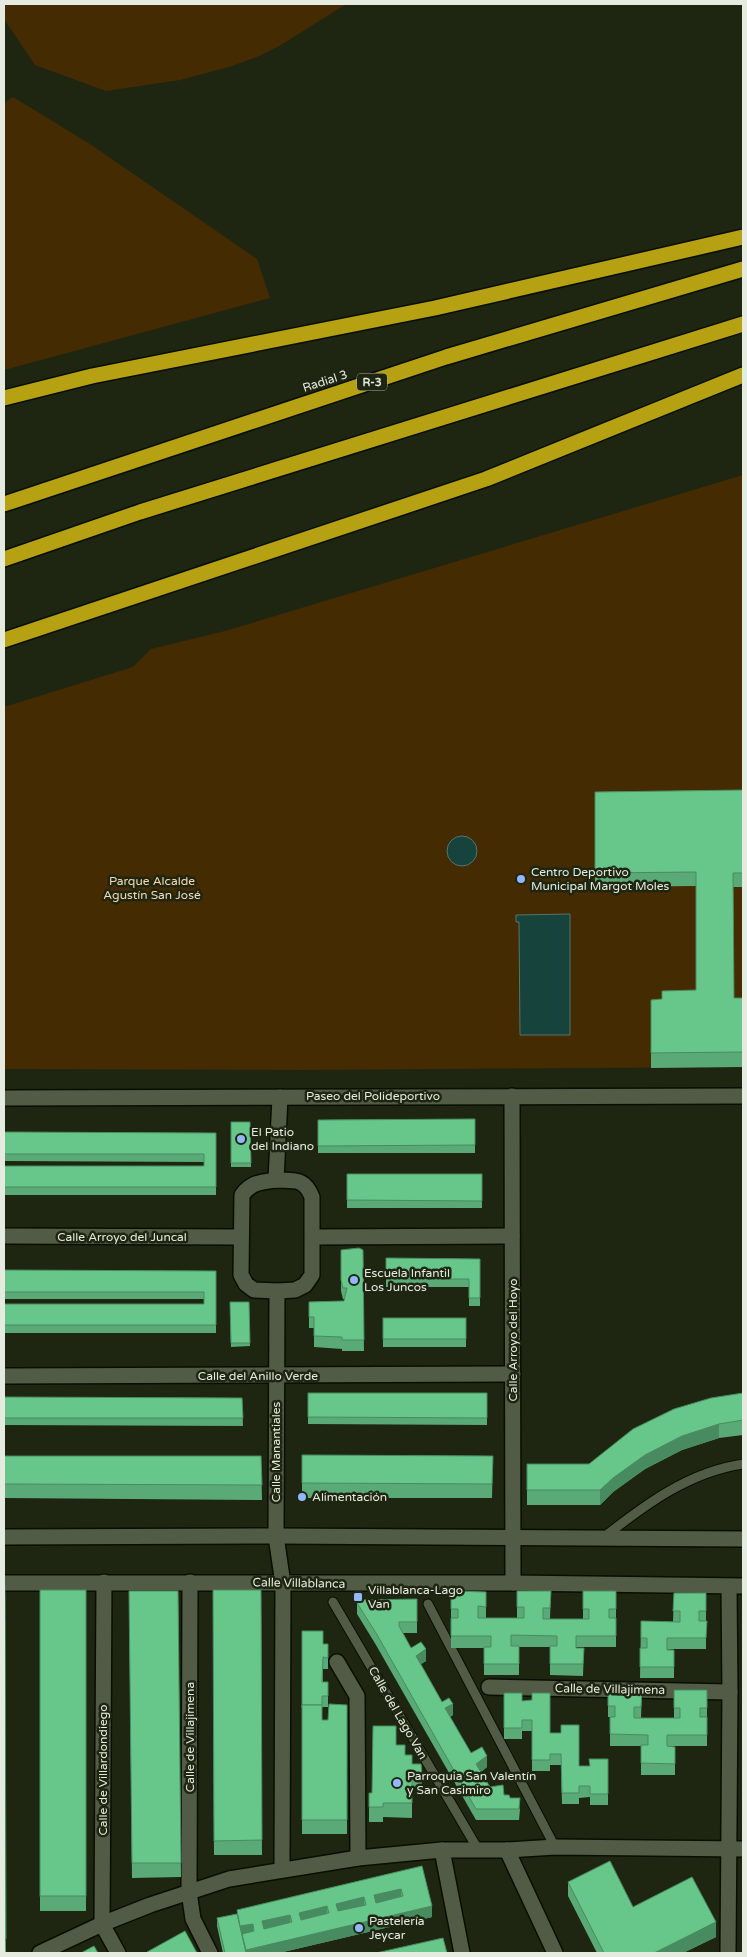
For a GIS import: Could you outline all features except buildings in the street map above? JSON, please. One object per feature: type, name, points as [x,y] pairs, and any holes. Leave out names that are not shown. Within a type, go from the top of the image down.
[{"type":"highway","points":[[4,398],[92,376],[435,308],[743,237]]},
{"type":"highway","name":"Radial 3","points":[[4,504],[446,357],[743,269]]},
{"type":"highway","points":[[4,559],[188,497],[743,324]]},
{"type":"highway","points":[[4,640],[486,479],[743,375]]},
{"type":"street","name":"Calle Arroyo del Hoyo","points":[[512,1096],[513,1584]]},
{"type":"street","name":"Paseo del Polideportivo","points":[[4,1098],[743,1096]]},
{"type":"street","points":[[276,1180],[280,1097]]},
{"type":"street","points":[[276,1180],[301,1181],[309,1188],[312,1197],[313,1237],[312,1275],[305,1285],[295,1290],[254,1290],[246,1284],[241,1275],[242,1194],[247,1187],[255,1183],[276,1180]]},
{"type":"street","name":"Calle Arroyo del Juncal","points":[[4,1236],[240,1238]]},
{"type":"street","points":[[313,1237],[512,1236]]},
{"type":"street","name":"Calle Manantiales","points":[[277,1291],[276,1536],[283,1584]]},
{"type":"street","name":"Calle del Anillo Verde","points":[[4,1376],[513,1374]]},
{"type":"street","points":[[4,1537],[276,1536],[743,1539]]},
{"type":"street","name":"Calle de Villardondiego","points":[[104,1582],[102,1924],[118,1953]]},
{"type":"street","name":"Calle Villablanca","points":[[4,1583],[190,1582],[736,1587]]},
{"type":"street","name":"Calle de Villajimena","points":[[190,1582],[189,1892],[194,1919],[210,1953]]},
{"type":"street","points":[[282,1870],[283,1584]]},
{"type":"street","points":[[728,1953],[730,1692],[736,1587]]},
{"type":"street","points":[[337,1662],[357,1696],[358,1858]]},
{"type":"street","name":"Calle de Villajimena","points":[[489,1687],[730,1692]]},
{"type":"street","points":[[40,1953],[102,1924],[229,1879],[358,1858],[442,1850],[507,1850],[555,1847],[743,1849]]},
{"type":"street","points":[[442,1850],[462,1953]]},
{"type":"street","points":[[507,1850],[550,1952]]},
{"type":"street","points":[[440,1939],[458,1936]]},
{"type":"lane","points":[[603,1538],[654,1500],[695,1477],[726,1467],[743,1464]]},
{"type":"lane","name":"Calle del Lago Van","points":[[333,1602],[479,1850]]},
{"type":"lane","points":[[428,1604],[555,1847]]},
{"type":"green space","points":[[4,4],[346,4],[281,45],[257,57],[229,67],[180,80],[106,91],[35,65],[4,19]]},
{"type":"green space","points":[[13,97],[90,144],[257,259],[270,298],[4,370],[4,103]]},
{"type":"green space","name":"Parque Alcalde Agustín San José","points":[[743,475],[743,1067],[300,1070],[4,1069],[4,707],[133,667],[151,649],[225,631]]},
{"type":"water","points":[[462,836],[473,840],[477,851],[473,862],[462,866],[451,862],[447,851],[451,840]]},
{"type":"water","points":[[570,914],[570,1035],[520,1035],[519,922],[516,922],[516,915]]},
{"type":"place","name":"Centro Deportivo Municipal Margot Moles","points":[[521,879]]},
{"type":"place","name":"El Patio del Indiano","points":[[241,1139]]},
{"type":"place","name":"Escuela Infantil Los Juncos","points":[[354,1280]]},
{"type":"place","name":"Alimentación","points":[[302,1497]]},
{"type":"place","name":"Villablanca-Lago Van","points":[[358,1597]]},
{"type":"place","name":"Parroquia San Valentín y San Casimiro","points":[[397,1783]]},
{"type":"place","name":"Pastelería Jeycar","points":[[359,1928]]}]
